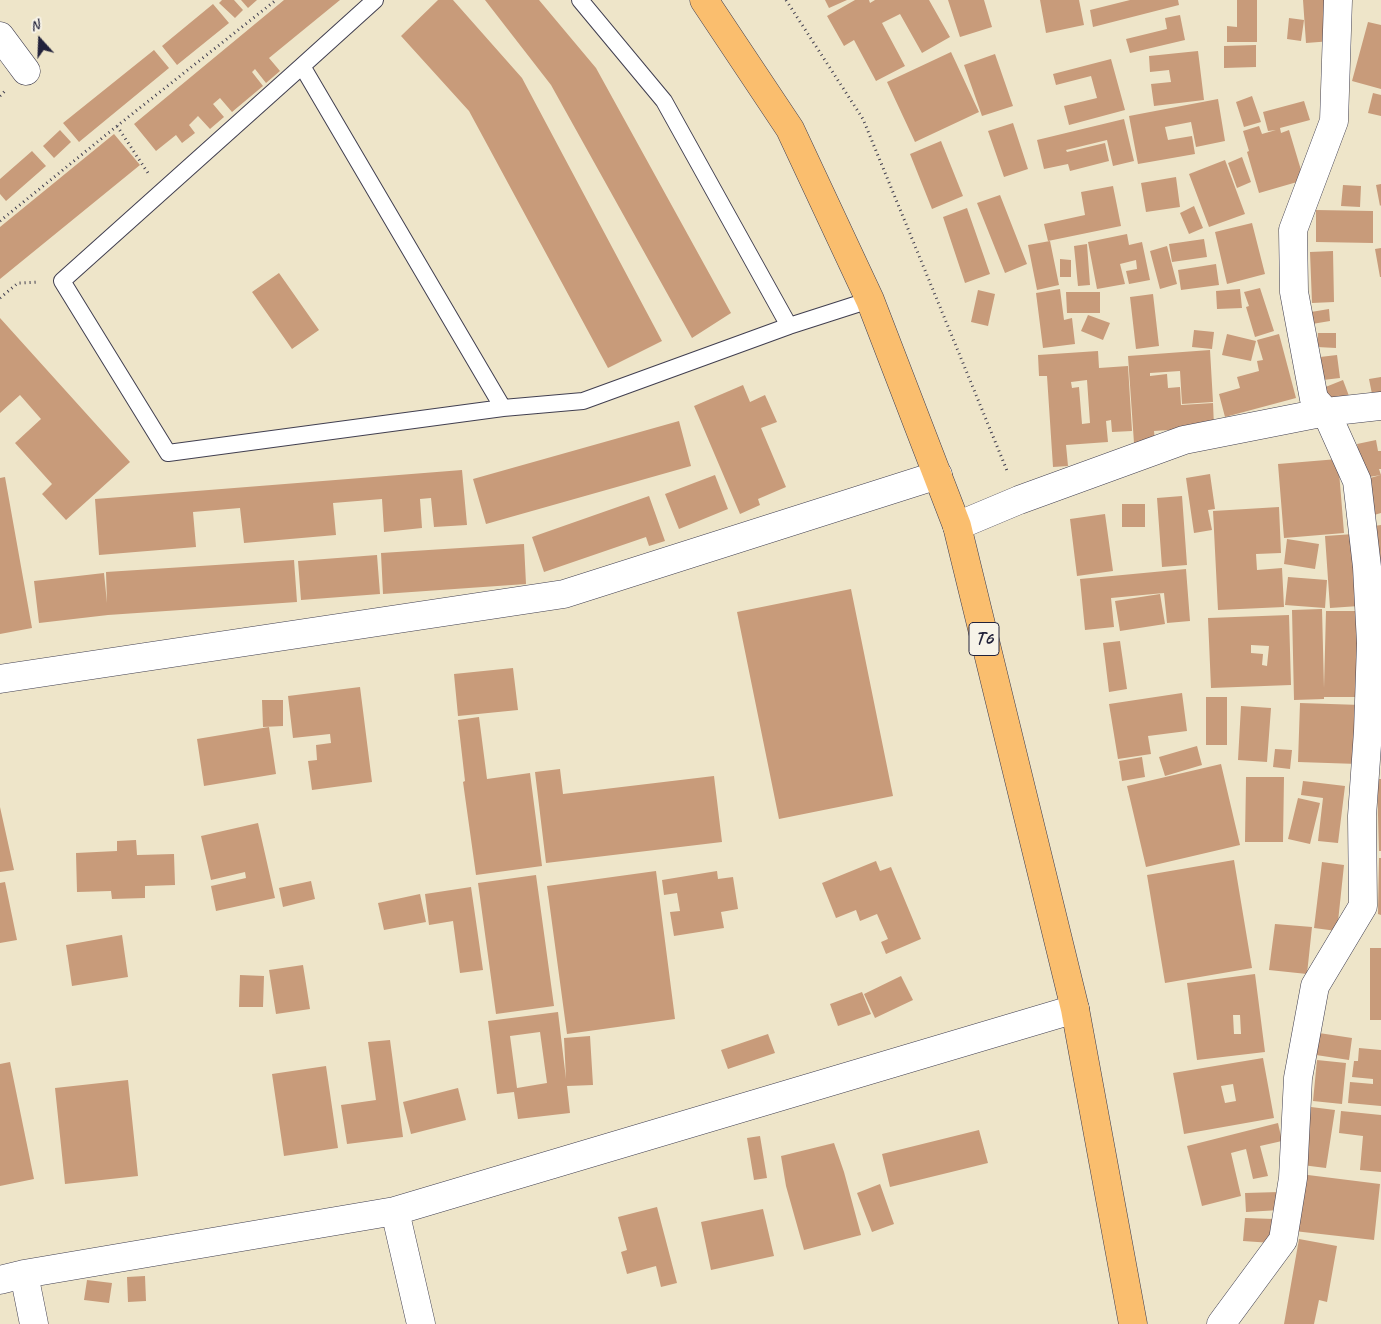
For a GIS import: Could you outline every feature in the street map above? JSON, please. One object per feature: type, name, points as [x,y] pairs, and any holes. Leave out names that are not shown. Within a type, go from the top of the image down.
[{"type":"highway","name":"T6","points":[[704,0],[790,128],[870,300],[957,526],[1075,1009],[1133,1324]]},
{"type":"street","points":[[1222,1324],[1283,1240],[1293,1178],[1298,1078],[1315,986],[1363,906],[1362,816],[1368,731],[1371,643],[1367,567],[1357,480],[1326,412],[1314,399],[1294,292],[1293,230],[1334,121],[1338,0]]},
{"type":"street","points":[[0,36],[26,71]]},
{"type":"street","points":[[957,526],[1019,500],[1184,440],[1326,412],[1381,406]]},
{"type":"street","points":[[0,679],[564,594],[938,476]]},
{"type":"street","points":[[34,1324],[12,1277],[395,1211],[1075,1009]]},
{"type":"street","points":[[395,1211],[421,1324]]},
{"type":"lane","points":[[375,0],[62,281],[168,453],[503,408],[583,401],[789,326],[870,300]]},
{"type":"lane","points":[[580,0],[664,101],[789,326]]},
{"type":"lane","points":[[302,66],[503,408]]},
{"type":"path","points":[[0,221],[276,0]]},
{"type":"path","points":[[786,0],[863,119],[1019,500]]},
{"type":"path","points":[[117,126],[161,193]]},
{"type":"path","points":[[0,298],[18,282],[62,281]]},
{"type":"building","points":[[222,0],[234,0],[243,10],[235,18],[219,3]]},
{"type":"building","points":[[241,0],[257,0],[248,8]]},
{"type":"building","points":[[284,0],[340,0],[269,58],[280,71],[266,83],[255,69],[252,72],[263,86],[232,112],[220,98],[213,104],[224,117],[210,129],[198,116],[189,125],[195,133],[182,143],[176,135],[156,151],[134,124]]},
{"type":"building","points":[[438,0],[453,0],[522,78],[662,341],[608,368],[469,111],[401,36]]},
{"type":"building","points":[[485,0],[539,0],[596,68],[731,313],[692,338],[551,85]]},
{"type":"building","points":[[825,0],[847,0],[829,8]]},
{"type":"building","points":[[855,0],[869,0],[870,3],[875,0],[929,0],[950,37],[922,53],[900,14],[882,23],[905,66],[876,81],[854,40],[844,46],[827,16]]},
{"type":"building","points":[[948,0],[984,0],[992,27],[960,37]]},
{"type":"building","points":[[1040,0],[1079,0],[1084,25],[1046,33]]},
{"type":"building","points":[[1130,0],[1178,0],[1179,5],[1093,27],[1090,10]]},
{"type":"building","points":[[1237,0],[1257,0],[1257,42],[1227,42],[1227,26],[1237,27]]},
{"type":"building","points":[[1303,0],[1329,0],[1332,41],[1306,43]]},
{"type":"building","points":[[213,4],[229,23],[177,65],[162,46]]},
{"type":"building","points":[[1180,15],[1185,40],[1130,53],[1126,39],[1167,29],[1165,18]]},
{"type":"building","points":[[1289,18],[1304,20],[1301,41],[1287,39]]},
{"type":"building","points":[[1368,22],[1381,25],[1381,89],[1352,81]]},
{"type":"building","points":[[1256,45],[1256,67],[1224,68],[1224,46]]},
{"type":"building","points":[[154,50],[169,68],[79,142],[63,123]]},
{"type":"building","points":[[1198,51],[1204,100],[1154,106],[1151,84],[1171,82],[1169,70],[1150,72],[1149,56]]},
{"type":"building","points":[[951,52],[979,112],[915,142],[887,82]]},
{"type":"building","points":[[995,54],[1013,106],[982,116],[964,65]]},
{"type":"building","points":[[1111,59],[1125,110],[1069,125],[1064,106],[1097,98],[1091,76],[1056,85],[1053,74]]},
{"type":"building","points":[[1373,93],[1381,95],[1381,116],[1368,113]]},
{"type":"building","points":[[1252,96],[1261,122],[1244,127],[1236,102]]},
{"type":"building","points":[[1218,99],[1225,141],[1196,147],[1191,122],[1165,127],[1168,140],[1192,136],[1195,154],[1138,164],[1129,116]]},
{"type":"building","points":[[1304,101],[1310,120],[1280,128],[1281,133],[1289,130],[1304,180],[1259,193],[1243,131],[1259,126],[1262,134],[1276,130],[1268,131],[1263,112]]},
{"type":"building","points":[[1124,119],[1134,161],[1113,166],[1107,140],[1066,150],[1067,152],[1105,143],[1109,161],[1070,171],[1068,164],[1044,169],[1037,140]]},
{"type":"building","points":[[1013,123],[1028,169],[1004,177],[988,131]]},
{"type":"building","points":[[60,130],[71,142],[54,158],[43,146]]},
{"type":"building","points":[[114,134],[140,165],[0,279],[0,227]]},
{"type":"building","points":[[941,141],[963,196],[932,209],[910,154]]},
{"type":"building","points":[[32,151],[46,166],[6,201],[0,194],[0,179]]},
{"type":"building","points":[[1242,157],[1251,182],[1237,188],[1228,163]]},
{"type":"building","points":[[1225,160],[1245,214],[1209,227],[1189,174]]},
{"type":"building","points":[[1176,177],[1180,207],[1146,212],[1141,183]]},
{"type":"building","points":[[1381,184],[1381,205],[1380,206],[1376,185]]},
{"type":"building","points":[[1343,185],[1361,186],[1360,207],[1341,206]]},
{"type":"building","points":[[1113,186],[1121,226],[1048,241],[1044,224],[1085,215],[1081,192]]},
{"type":"building","points":[[1000,195],[1027,264],[1005,273],[977,203]]},
{"type":"building","points":[[1194,206],[1203,228],[1189,234],[1180,213]]},
{"type":"building","points":[[967,208],[990,274],[965,283],[943,217]]},
{"type":"building","points":[[1316,210],[1373,211],[1373,243],[1316,242]]},
{"type":"building","points":[[1252,223],[1265,274],[1227,284],[1215,232]]},
{"type":"building","points":[[1127,234],[1129,245],[1142,242],[1150,280],[1129,284],[1126,271],[1137,269],[1136,260],[1120,264],[1125,284],[1097,289],[1088,242]]},
{"type":"building","points":[[1204,239],[1207,257],[1172,262],[1169,244]]},
{"type":"building","points":[[1050,241],[1059,285],[1037,290],[1028,245]]},
{"type":"building","points":[[1087,244],[1090,285],[1078,286],[1074,246]]},
{"type":"building","points":[[1167,246],[1177,284],[1160,289],[1150,251]]},
{"type":"building","points":[[1381,248],[1381,277],[1380,277],[1375,249]]},
{"type":"building","points":[[1333,251],[1334,302],[1312,303],[1310,252]]},
{"type":"building","points":[[1060,259],[1071,260],[1071,277],[1060,277]]},
{"type":"building","points":[[1216,264],[1219,285],[1181,290],[1178,270]]},
{"type":"building","points":[[279,273],[319,330],[292,349],[252,292]]},
{"type":"building","points":[[1260,288],[1274,331],[1255,337],[1246,307],[1249,306],[1244,292]]},
{"type":"building","points":[[1060,289],[1064,320],[1072,318],[1075,344],[1043,348],[1036,293]]},
{"type":"building","points":[[1240,289],[1242,308],[1217,309],[1216,291]]},
{"type":"building","points":[[978,290],[995,294],[988,326],[971,322]]},
{"type":"building","points":[[1066,292],[1100,292],[1100,313],[1067,313]]},
{"type":"building","points":[[1153,294],[1159,346],[1136,349],[1130,297]]},
{"type":"building","points":[[1329,309],[1330,321],[1312,324],[1311,312]]},
{"type":"building","points":[[1088,315],[1110,323],[1103,340],[1081,331]]},
{"type":"building","points":[[0,318],[130,462],[66,520],[42,494],[52,484],[15,443],[41,419],[20,395],[0,413]]},
{"type":"building","points":[[1194,330],[1214,332],[1212,349],[1192,347]]},
{"type":"building","points":[[1318,333],[1336,333],[1336,348],[1317,347]]},
{"type":"building","points":[[1227,334],[1256,341],[1251,361],[1222,355]]},
{"type":"building","points":[[1279,334],[1296,398],[1225,417],[1219,394],[1240,388],[1237,377],[1259,371],[1257,361],[1263,360],[1257,340]]},
{"type":"building","points":[[1210,350],[1213,402],[1182,404],[1180,371],[1150,373],[1150,376],[1167,374],[1168,388],[1180,387],[1181,405],[1213,403],[1214,427],[1154,431],[1155,441],[1134,443],[1128,356]]},
{"type":"building","points":[[1098,351],[1099,368],[1128,366],[1132,431],[1112,432],[1111,420],[1106,421],[1108,442],[1066,445],[1068,466],[1053,467],[1047,376],[1039,376],[1038,355]],"holes":[[[1087,380],[1090,423],[1082,424],[1079,387],[1072,388],[1071,382]]]},
{"type":"building","points":[[1337,355],[1340,378],[1323,380],[1320,357]]},
{"type":"building","points":[[1381,377],[1381,397],[1373,399],[1369,379]]},
{"type":"building","points":[[1343,380],[1349,396],[1328,403],[1323,388]]},
{"type":"building","points":[[743,385],[750,402],[765,395],[777,422],[761,428],[786,487],[758,499],[760,505],[740,514],[694,406]]},
{"type":"building","points":[[679,421],[691,466],[486,524],[473,479]]},
{"type":"building","points":[[1376,440],[1378,451],[1381,451],[1381,469],[1379,469],[1381,475],[1363,478],[1357,444]]},
{"type":"building","points":[[1338,459],[1344,533],[1284,538],[1278,464]]},
{"type":"building","points":[[462,470],[467,525],[434,527],[431,498],[420,499],[422,528],[384,532],[382,499],[333,503],[336,535],[244,543],[240,508],[193,512],[196,547],[99,555],[95,499]]},
{"type":"building","points":[[1210,474],[1215,509],[1208,510],[1212,530],[1194,533],[1186,478]]},
{"type":"building","points":[[715,475],[728,509],[679,529],[665,494]]},
{"type":"building","points":[[1381,475],[1381,513],[1374,515],[1366,479]]},
{"type":"building","points":[[5,477],[32,628],[0,634],[0,478]]},
{"type":"building","points":[[649,496],[665,541],[649,546],[646,537],[544,572],[532,537]]},
{"type":"building","points":[[1182,496],[1187,565],[1162,567],[1157,498]]},
{"type":"building","points":[[1122,504],[1145,504],[1145,527],[1122,527]]},
{"type":"building","points":[[1279,507],[1281,553],[1256,554],[1257,570],[1282,568],[1284,607],[1218,610],[1213,511]]},
{"type":"building","points":[[1105,514],[1113,571],[1077,576],[1070,519]]},
{"type":"building","points":[[1381,525],[1381,561],[1380,561],[1374,526]]},
{"type":"building","points":[[1354,534],[1359,606],[1330,608],[1325,536]]},
{"type":"building","points":[[1287,539],[1319,544],[1315,569],[1284,564]]},
{"type":"building","points":[[524,544],[526,584],[383,594],[381,553]]},
{"type":"building","points":[[377,555],[380,594],[301,600],[298,561]]},
{"type":"building","points":[[294,560],[297,602],[108,615],[39,623],[34,581],[104,573],[107,603],[106,572]]},
{"type":"building","points":[[1186,569],[1190,621],[1167,623],[1164,593],[1111,598],[1114,627],[1085,630],[1080,579]]},
{"type":"building","points":[[1288,577],[1327,580],[1325,608],[1285,605]]},
{"type":"building","points":[[851,589],[893,796],[779,819],[737,612]]},
{"type":"building","points":[[1160,594],[1165,624],[1120,631],[1115,601]]},
{"type":"building","points":[[1322,609],[1324,688],[1326,611],[1358,611],[1356,697],[1324,697],[1324,699],[1294,700],[1292,610]]},
{"type":"building","points":[[1289,615],[1291,685],[1211,688],[1208,618]],"holes":[[[1251,645],[1269,646],[1267,666],[1262,665],[1263,654],[1251,653]]]},
{"type":"building","points":[[1120,641],[1127,689],[1109,692],[1103,643]]},
{"type":"building","points":[[513,668],[518,710],[458,716],[454,674]]},
{"type":"building","points":[[360,687],[372,782],[312,790],[308,761],[317,760],[316,745],[331,743],[330,734],[293,738],[288,696]]},
{"type":"building","points":[[1182,693],[1187,731],[1148,736],[1151,754],[1118,759],[1109,704]]},
{"type":"building","points":[[1206,697],[1227,697],[1227,745],[1206,745]]},
{"type":"building","points":[[262,700],[283,700],[283,726],[263,727]]},
{"type":"building","points":[[1300,703],[1361,705],[1358,764],[1298,762]]},
{"type":"building","points":[[1241,706],[1271,708],[1267,762],[1238,760]]},
{"type":"building","points":[[479,717],[487,779],[530,773],[542,866],[476,875],[463,782],[465,781],[458,720]]},
{"type":"building","points":[[269,727],[276,774],[204,786],[197,739]]},
{"type":"building","points":[[1197,746],[1202,765],[1165,776],[1159,757]]},
{"type":"building","points":[[1275,749],[1292,750],[1290,769],[1273,767]]},
{"type":"building","points":[[1142,757],[1145,777],[1122,781],[1119,761]]},
{"type":"building","points":[[1221,764],[1240,845],[1146,867],[1127,786]]},
{"type":"building","points":[[560,769],[563,794],[714,776],[722,842],[546,863],[535,772]]},
{"type":"building","points":[[1246,777],[1284,777],[1283,842],[1245,842]]},
{"type":"building","points":[[1377,779],[1381,779],[1381,851],[1379,851]]},
{"type":"building","points":[[1303,781],[1345,786],[1338,843],[1318,841],[1323,798],[1301,795]]},
{"type":"building","points":[[1298,798],[1320,803],[1310,844],[1288,839]]},
{"type":"building","points":[[0,807],[14,870],[0,872]]},
{"type":"building","points":[[258,823],[275,898],[216,911],[211,886],[246,878],[245,872],[211,880],[201,836]]},
{"type":"building","points":[[136,840],[137,855],[174,854],[175,885],[145,886],[145,898],[112,899],[111,891],[77,892],[76,853],[117,851],[117,841]]},
{"type":"building","points":[[1379,858],[1381,858],[1381,915],[1378,914]]},
{"type":"building","points":[[1234,860],[1252,968],[1165,983],[1147,875]]},
{"type":"building","points":[[876,861],[880,871],[891,867],[921,939],[886,954],[881,942],[888,939],[877,914],[860,921],[856,910],[836,918],[822,883]]},
{"type":"building","points":[[1322,862],[1344,865],[1337,931],[1314,928]]},
{"type":"building","points":[[656,871],[675,1019],[567,1034],[547,886]]},
{"type":"building","points":[[717,871],[718,879],[733,877],[738,909],[721,912],[724,928],[674,936],[670,912],[680,911],[677,893],[664,895],[662,880]]},
{"type":"building","points":[[536,875],[554,1006],[496,1014],[478,883]]},
{"type":"building","points":[[311,881],[315,899],[283,907],[279,888]]},
{"type":"building","points":[[5,882],[17,940],[0,943],[0,883]]},
{"type":"building","points":[[471,887],[483,970],[460,973],[453,921],[429,925],[425,894]]},
{"type":"building","points":[[420,894],[426,922],[384,930],[378,903]]},
{"type":"building","points":[[1275,924],[1312,927],[1307,974],[1269,970]]},
{"type":"building","points":[[122,935],[128,977],[72,986],[66,945]]},
{"type":"building","points":[[1370,948],[1381,948],[1381,1020],[1370,1020]]},
{"type":"building","points":[[303,965],[310,1009],[276,1014],[269,970]]},
{"type":"building","points":[[1255,974],[1265,1052],[1197,1060],[1187,983]],"holes":[[[1233,1015],[1240,1015],[1241,1034],[1234,1034]]]},
{"type":"building","points":[[240,975],[264,976],[263,1007],[239,1007]]},
{"type":"building","points":[[901,976],[913,1000],[875,1018],[864,994]]},
{"type":"building","points":[[862,992],[871,1014],[838,1026],[830,1004]]},
{"type":"building","points":[[558,1012],[566,1079],[564,1038],[590,1036],[593,1085],[567,1086],[570,1113],[518,1119],[514,1092],[497,1094],[488,1021]],"holes":[[[540,1032],[547,1083],[517,1088],[510,1036]]]},
{"type":"building","points":[[1319,1033],[1352,1038],[1349,1060],[1316,1055]]},
{"type":"building","points":[[768,1034],[775,1053],[728,1069],[721,1050]]},
{"type":"building","points":[[390,1040],[403,1137],[347,1144],[341,1105],[376,1100],[368,1042]]},
{"type":"building","points":[[1359,1048],[1381,1050],[1381,1106],[1348,1103],[1350,1082],[1373,1084],[1373,1079],[1352,1077],[1354,1061],[1358,1061]]},
{"type":"building","points":[[1263,1058],[1274,1118],[1184,1134],[1173,1073]],"holes":[[[1233,1084],[1236,1101],[1225,1103],[1221,1086]]]},
{"type":"building","points":[[1317,1060],[1346,1063],[1342,1104],[1313,1101]]},
{"type":"building","points":[[10,1062],[34,1179],[0,1186],[0,1064]]},
{"type":"building","points":[[326,1066],[338,1148],[284,1156],[272,1074]]},
{"type":"building","points":[[128,1080],[138,1176],[65,1184],[55,1088]]},
{"type":"building","points":[[458,1088],[466,1120],[411,1134],[403,1102]]},
{"type":"building","points":[[1311,1107],[1335,1110],[1326,1168],[1302,1165]]},
{"type":"building","points":[[1341,1111],[1381,1115],[1381,1172],[1360,1170],[1363,1136],[1339,1133]]},
{"type":"building","points":[[1278,1123],[1282,1141],[1260,1146],[1268,1176],[1253,1179],[1246,1149],[1231,1153],[1241,1196],[1202,1206],[1187,1146]]},
{"type":"building","points":[[979,1130],[988,1163],[890,1187],[882,1154]]},
{"type":"building","points":[[760,1136],[767,1178],[754,1180],[747,1138]]},
{"type":"building","points":[[834,1143],[861,1235],[804,1250],[786,1186],[781,1156]]},
{"type":"building","points":[[1300,1174],[1380,1184],[1374,1240],[1294,1231]]},
{"type":"building","points":[[880,1184],[894,1224],[872,1232],[857,1193]]},
{"type":"building","points":[[1279,1192],[1280,1210],[1246,1212],[1245,1193]]},
{"type":"building","points":[[657,1207],[677,1283],[661,1287],[656,1266],[627,1274],[621,1252],[627,1250],[618,1217]]},
{"type":"building","points":[[763,1209],[774,1256],[711,1270],[701,1222]]},
{"type":"building","points":[[1245,1218],[1274,1219],[1272,1243],[1243,1241]]},
{"type":"building","points":[[1299,1239],[1337,1246],[1327,1302],[1319,1300],[1314,1324],[1284,1324]]},
{"type":"building","points":[[145,1276],[146,1301],[128,1302],[127,1277]]},
{"type":"building","points":[[87,1280],[112,1283],[109,1303],[84,1300]]}]
